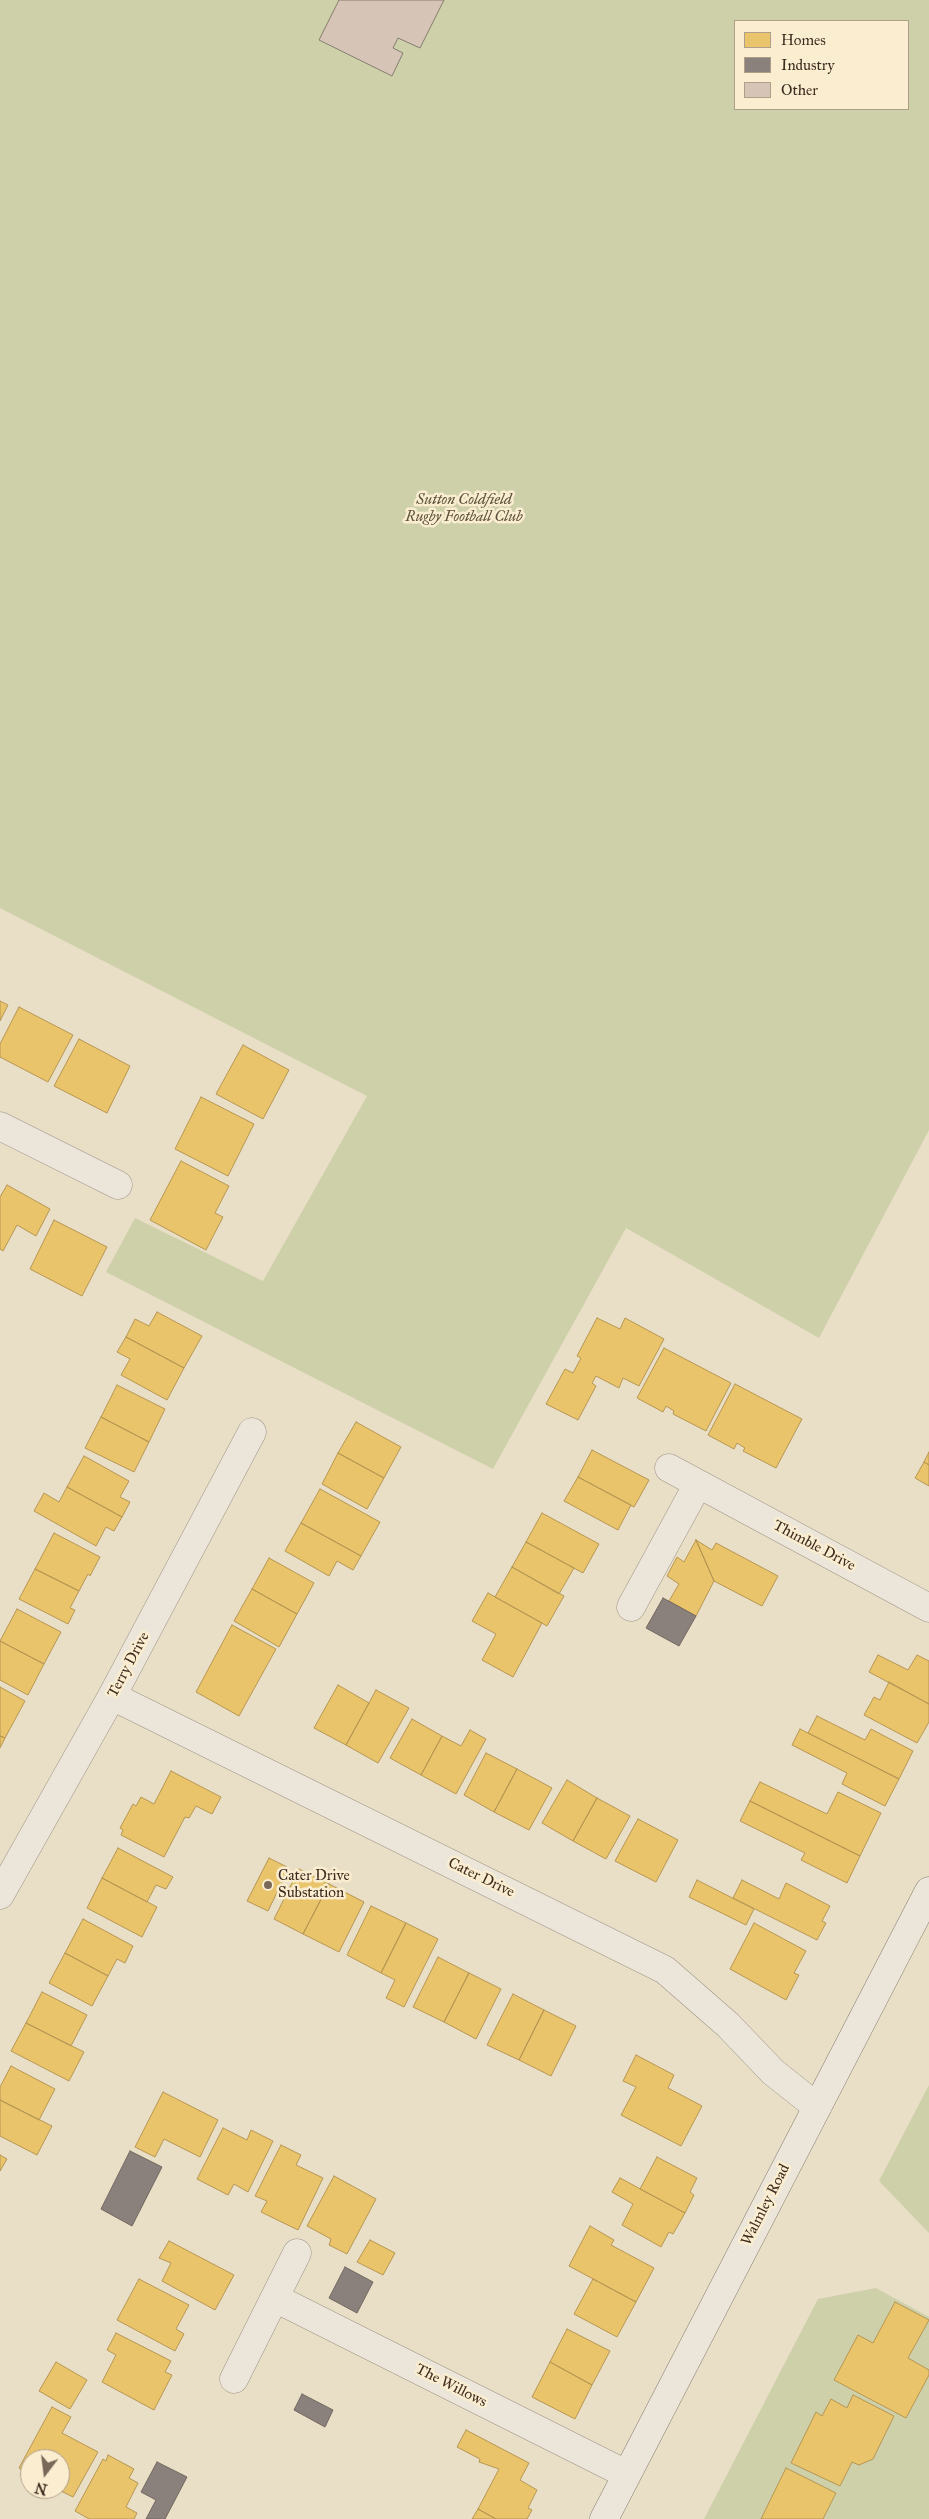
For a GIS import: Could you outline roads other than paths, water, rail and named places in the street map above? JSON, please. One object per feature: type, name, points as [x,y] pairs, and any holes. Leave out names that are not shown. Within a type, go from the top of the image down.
[{"type":"street","points":[[0,1127],[118,1185]]},
{"type":"street","name":"Terry Drive","points":[[0,1895],[112,1696],[252,1432]]},
{"type":"street","name":"Thimble Drive","points":[[669,1468],[929,1608]]},
{"type":"street","points":[[631,1607],[698,1484]]},
{"type":"street","name":"Cater Drive","points":[[112,1696],[665,1970],[728,2025],[773,2072],[817,2107]]},
{"type":"street","name":"Walmley Road","points":[[604,2519],[929,1891]]},
{"type":"street","points":[[234,2379],[297,2253]]},
{"type":"street","name":"The Willows","points":[[275,2298],[626,2474]]},
{"type":"place","name":"Cater Drive Substation","points":[[268,1885]]},
{"type":"park label","name":"Sutton Coldfield Rugby Football Club","points":[[464,508]]}]
